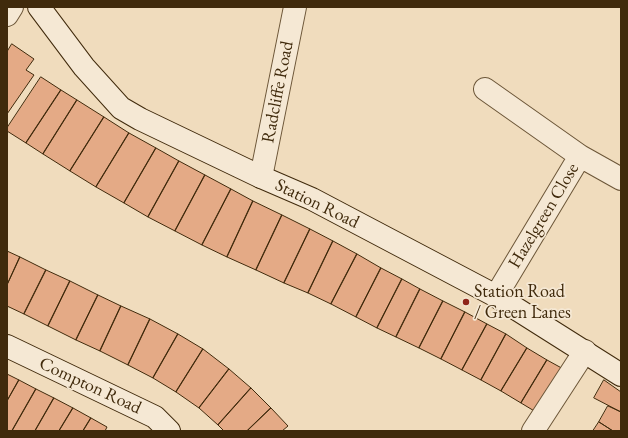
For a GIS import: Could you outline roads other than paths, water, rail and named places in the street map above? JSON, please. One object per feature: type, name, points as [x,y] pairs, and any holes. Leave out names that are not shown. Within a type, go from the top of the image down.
[{"type":"street","points":[[7,15],[12,7]]},
{"type":"street","name":"Station Road","points":[[39,7],[84,67],[121,108],[140,120],[261,177],[312,199],[496,296],[621,375]]},
{"type":"street","name":"Radcliffe Road","points":[[261,177],[295,7]]},
{"type":"street","points":[[485,89],[580,156],[621,179]]},
{"type":"street","name":"Hazelgreen Close","points":[[496,296],[580,156]]},
{"type":"street","name":"Compton Road","points":[[7,346],[155,417],[169,431]]},
{"type":"street","points":[[533,431],[585,351]]},
{"type":"place","name":"Station Road / Green Lanes","points":[[466,302]]}]
